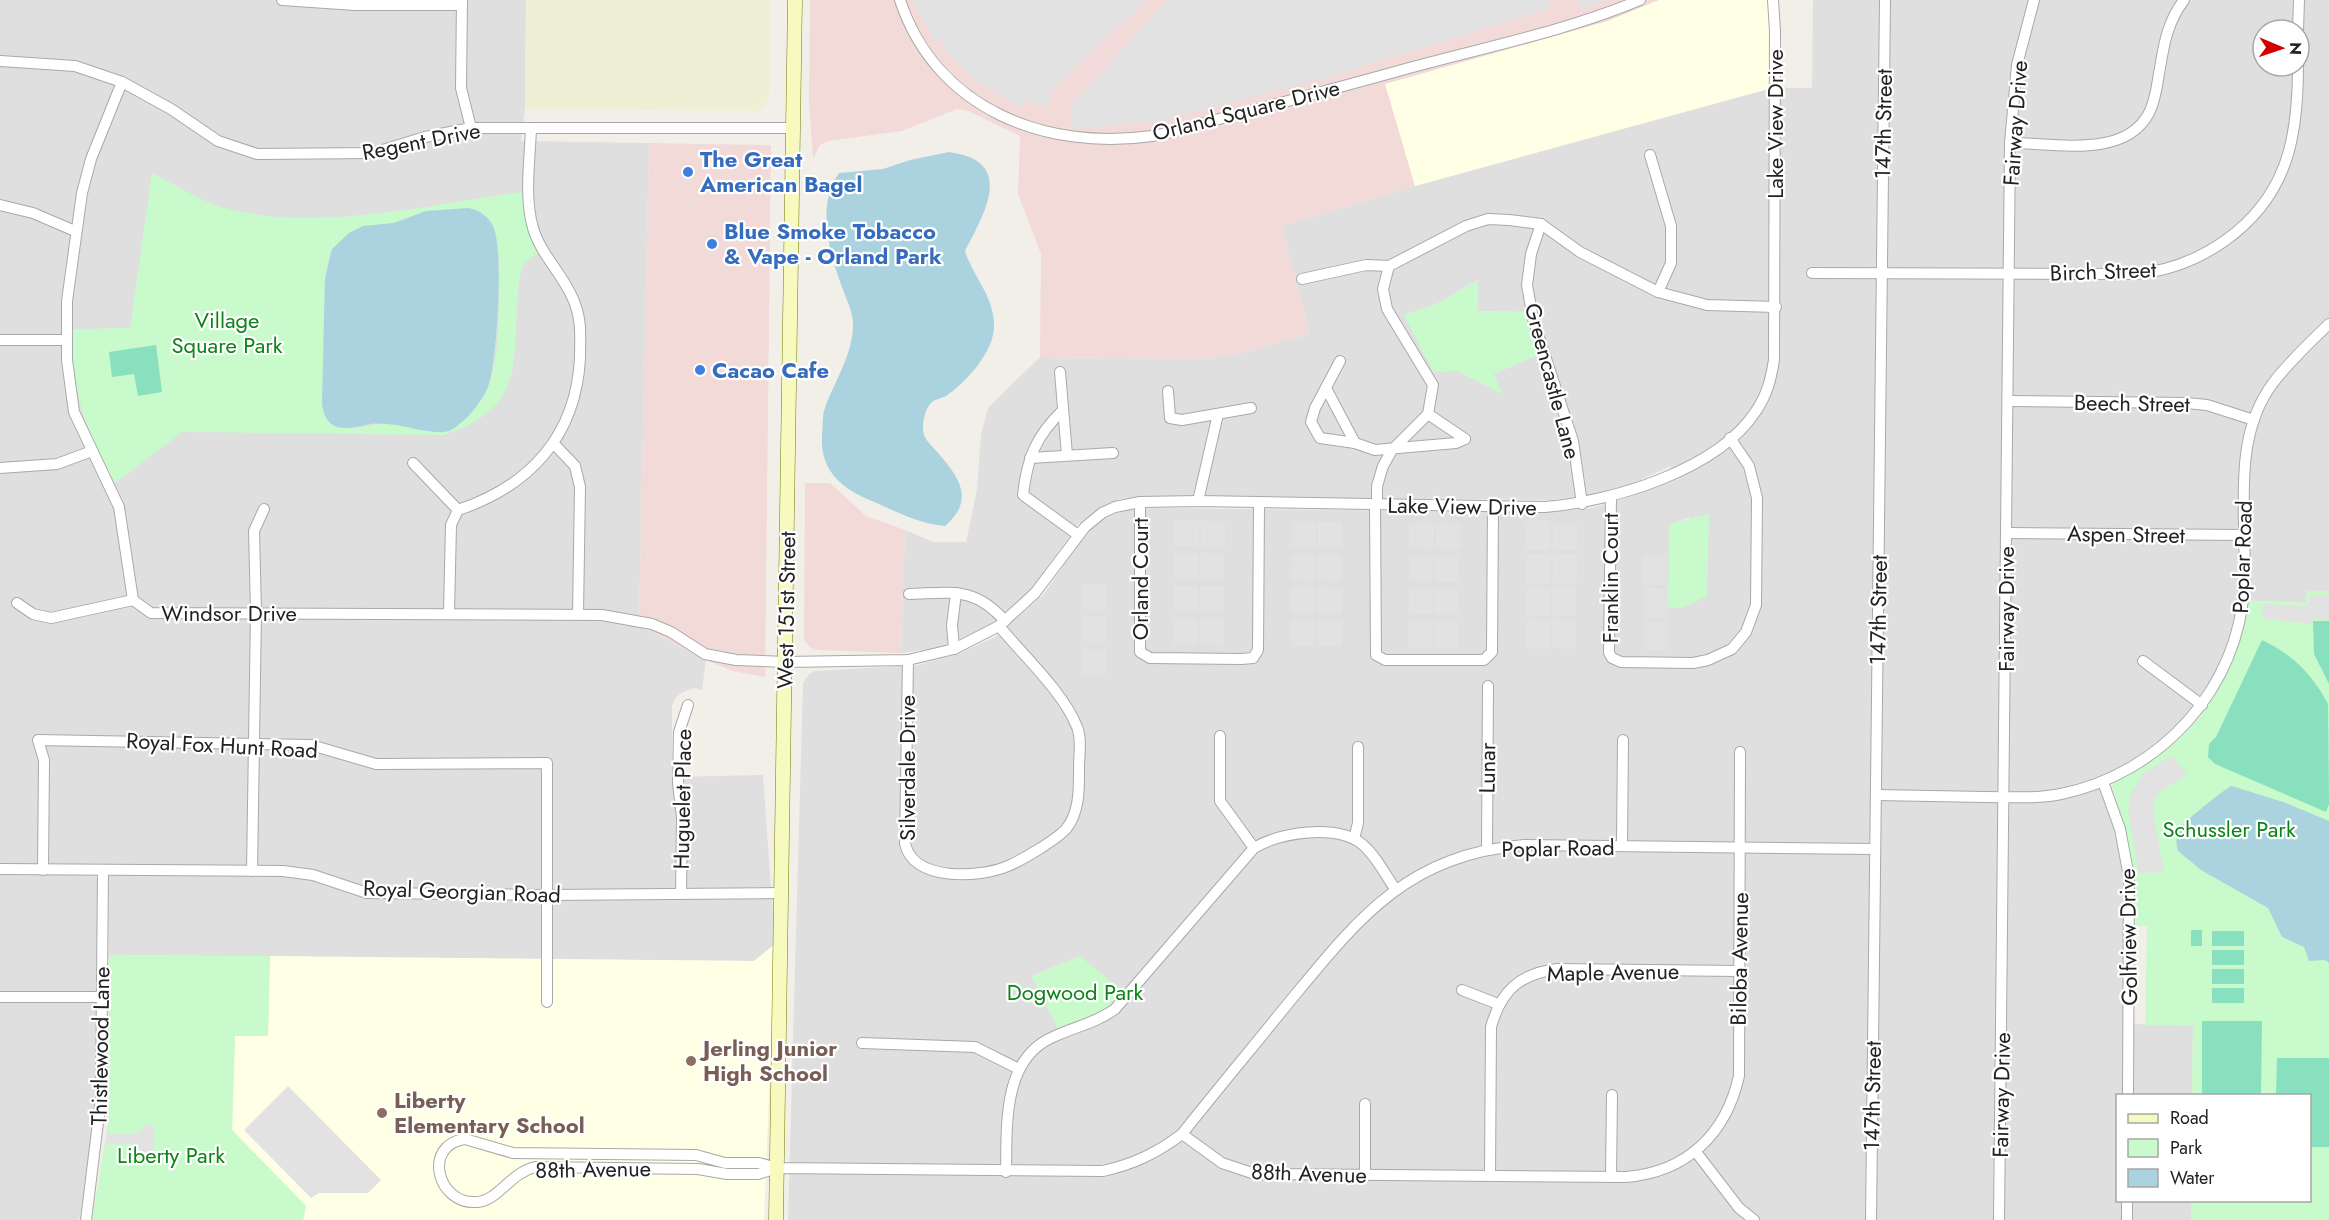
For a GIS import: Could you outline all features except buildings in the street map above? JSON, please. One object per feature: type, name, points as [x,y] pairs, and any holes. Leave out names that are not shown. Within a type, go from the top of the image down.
[{"type":"street","points":[[282,0],[355,5],[462,3],[461,88],[471,128]]},
{"type":"street","name":"West 151st Street","points":[[776,1220],[795,0]]},
{"type":"street","name":"Orland Square Drive","points":[[900,0],[908,22],[927,53],[965,93],[989,109],[1024,126],[1059,135],[1108,139],[1153,136],[1547,31],[1640,0]]},
{"type":"street","name":"Lake View Drive","points":[[786,662],[908,660],[954,649],[1002,624],[1035,593],[1078,536],[1102,513],[1140,502],[1545,507],[1582,504],[1611,498],[1678,472],[1730,438],[1755,412],[1768,389],[1774,360],[1776,307],[1773,0]]},
{"type":"street","name":"147th Street","points":[[1871,1220],[1884,0]]},
{"type":"street","name":"Fairway Drive","points":[[1999,1220],[2010,142],[2017,65],[2034,0]]},
{"type":"street","points":[[2010,142],[2110,144],[2130,136],[2139,128],[2150,110],[2167,32],[2184,0]]},
{"type":"street","points":[[2298,18],[2299,0]]},
{"type":"street","name":"Regent Drive","points":[[0,61],[75,66],[122,82],[171,109],[218,141],[257,154],[373,153],[425,137],[471,128],[793,128]]},
{"type":"street","name":"Birch Street","points":[[1812,273],[2150,273],[2198,257],[2226,240],[2256,212],[2277,182],[2285,165],[2298,98],[2298,78]]},
{"type":"street","name":"Windsor Drive","points":[[122,82],[91,159],[75,231],[67,301],[67,340],[74,412],[119,507],[133,600],[151,613],[449,612],[620,617],[652,624],[671,632],[705,654],[736,660],[786,662]]},
{"type":"street","points":[[449,612],[451,525],[458,510],[488,500],[530,471],[554,444],[571,409],[579,376],[581,324],[575,301],[545,255],[533,228],[529,193],[531,128]]},
{"type":"street","points":[[1650,155],[1671,226],[1671,263],[1658,292]]},
{"type":"street","points":[[0,205],[33,213],[75,231]]},
{"type":"street","points":[[1302,279],[1366,265],[1389,266],[1466,226],[1488,219],[1541,224],[1580,252],[1658,292],[1707,304],[1776,307]]},
{"type":"street","name":"Greencastle Lane","points":[[1541,224],[1531,254],[1527,285],[1533,319],[1573,441],[1582,504]]},
{"type":"street","points":[[1389,266],[1383,289],[1387,309],[1433,385],[1428,414],[1392,450],[1378,478],[1374,652],[1379,659],[1484,660],[1492,652],[1493,506]]},
{"type":"street","name":"Poplar Road","points":[[1876,795],[2005,797],[2060,794],[2103,782],[2159,749],[2202,705],[2215,685],[2238,628],[2245,584],[2246,457],[2254,420],[2272,384],[2328,328]]},
{"type":"street","points":[[0,340],[67,340]]},
{"type":"street","points":[[1340,361],[1311,422],[1320,438],[1355,443],[1375,450],[1456,443],[1465,439],[1428,414]]},
{"type":"street","points":[[1060,372],[1067,455]]},
{"type":"street","points":[[1326,388],[1355,443]]},
{"type":"street","points":[[1168,390],[1170,418],[1182,420],[1251,408]]},
{"type":"street","name":"Beech Street","points":[[2008,401],[2186,403],[2207,405],[2254,420]]},
{"type":"street","points":[[1063,410],[1044,428],[1026,466],[1023,495],[1078,536]]},
{"type":"street","points":[[1198,501],[1218,414]]},
{"type":"street","name":"Franklin Court","points":[[1611,498],[1609,653],[1612,658],[1621,662],[1692,663],[1708,660],[1732,649],[1746,632],[1756,604],[1757,498],[1749,466],[1730,438]]},
{"type":"street","points":[[554,444],[575,466],[580,487],[578,614]]},
{"type":"street","points":[[0,468],[57,464],[92,451]]},
{"type":"street","points":[[1030,458],[1113,453]]},
{"type":"street","points":[[413,462],[458,510]]},
{"type":"street","name":"Orland Court","points":[[1140,502],[1139,646],[1142,655],[1150,658],[1253,658],[1258,650],[1259,503]]},
{"type":"street","points":[[252,870],[256,612],[254,531],[264,509]]},
{"type":"street","name":"Aspen Street","points":[[2007,533],[2245,535]]},
{"type":"street","points":[[909,594],[956,593],[978,598],[990,604],[1002,624]]},
{"type":"street","points":[[954,649],[953,617],[956,593]]},
{"type":"street","points":[[17,603],[33,614],[51,618],[133,600]]},
{"type":"street","name":"Silverdale Drive","points":[[908,660],[905,843],[908,856],[922,867],[955,874],[1008,866],[1059,835],[1071,821],[1079,790],[1079,733],[1066,703],[1002,624]]},
{"type":"street","points":[[2143,662],[2202,705]]},
{"type":"street","name":"Lunar","points":[[1486,850],[1488,686]]},
{"type":"street","name":"Huguelet Place","points":[[681,894],[682,817],[678,783],[679,732],[688,705]]},
{"type":"street","points":[[1220,736],[1220,801],[1254,848]]},
{"type":"street","name":"Royal Fox Hunt Road","points":[[43,870],[44,760],[38,740],[311,745],[376,764],[547,763],[546,895]]},
{"type":"street","points":[[1622,846],[1623,740]]},
{"type":"street","points":[[1354,839],[1358,823],[1358,747]]},
{"type":"street","name":"Biloba Avenue","points":[[1696,1152],[1716,1132],[1725,1117],[1736,1087],[1740,1063],[1740,752]]},
{"type":"street","name":"Golfview Drive","points":[[2103,782],[2120,829],[2129,878],[2128,1094]]},
{"type":"street","points":[[1006,1172],[1007,1111],[1019,1068],[1043,1041],[1098,1021],[1126,999],[1254,848],[1276,837],[1292,834],[1341,835],[1354,839],[1369,851],[1395,889]]},
{"type":"street","name":"Poplar Road","points":[[1182,1134],[1339,942],[1395,889],[1442,863],[1486,850],[1524,845],[1875,849]]},
{"type":"street","name":"Royal Georgian Road","points":[[0,869],[252,870],[313,875],[367,892],[546,895],[782,893]]},
{"type":"street","name":"Thistlewood Lane","points":[[86,1220],[101,1098],[103,870]]},
{"type":"street","points":[[546,895],[547,1002]]},
{"type":"street","name":"Maple Avenue","points":[[1498,1004],[1523,980],[1551,970],[1739,971]]},
{"type":"street","points":[[1462,990],[1498,1004],[1490,1040],[1490,1175]]},
{"type":"street","points":[[0,997],[102,997]]},
{"type":"street","points":[[862,1043],[975,1047],[1019,1068]]},
{"type":"street","points":[[1611,1177],[1612,1095]]},
{"type":"street","points":[[1365,1104],[1365,1175]]},
{"type":"street","name":"88th Avenue","points":[[777,1168],[758,1174],[727,1174],[698,1169],[535,1167],[519,1173],[491,1198],[477,1202],[463,1201],[450,1193],[438,1172],[438,1163],[446,1148],[465,1138],[513,1153],[696,1155],[725,1163],[759,1163],[777,1168],[1006,1172],[1104,1172],[1157,1153],[1182,1134],[1222,1163],[1248,1172],[1611,1177],[1651,1174],[1674,1166],[1696,1152]]},
{"type":"street","points":[[1696,1152],[1739,1209],[1754,1220]]},
{"type":"street","points":[[2127,1202],[2127,1220]]},
{"type":"shaded area","points":[[0,0],[526,0],[525,109],[521,141],[649,143],[639,626],[706,660],[702,690],[694,688],[683,692],[675,698],[672,706],[672,777],[763,775],[775,944],[754,961],[109,955],[108,866],[0,864]]},
{"type":"shaded area","points":[[526,0],[770,0],[769,100],[759,111],[525,109]]},
{"type":"shaded area","points":[[810,0],[1659,0],[1608,21],[1386,84],[1415,186],[1281,226],[1310,334],[1228,356],[1200,359],[1040,357],[1041,254],[1018,194],[1020,136],[968,111],[957,109],[902,131],[828,141],[820,145],[813,159],[809,99]]},
{"type":"shaded area","points":[[913,0],[1146,0],[1054,88],[1048,108],[1025,100],[1021,107],[976,81],[941,45],[947,40],[939,40],[937,46]]},
{"type":"shaded area","points":[[1167,0],[1547,0],[1550,8],[1331,76],[1165,120],[1071,129],[1071,106]]},
{"type":"shaded area","points":[[1577,0],[1606,0],[1581,10]]},
{"type":"shaded area","points":[[1659,0],[1769,0],[1772,88],[1415,186],[1385,84],[1608,21]]},
{"type":"shaded area","points":[[1813,0],[2329,0],[2329,591],[2307,591],[2307,603],[2238,600],[2226,652],[2195,709],[2168,738],[2121,767],[2097,778],[2108,804],[2123,861],[2125,1024],[2193,1025],[2192,1094],[2116,1094],[2116,1202],[2191,1202],[2191,1220],[788,1220],[803,683],[809,674],[815,671],[919,665],[960,653],[995,637],[1043,595],[1087,532],[1101,521],[1125,510],[1152,508],[1554,512],[1591,508],[1621,500],[1674,479],[1670,466],[1632,484],[1597,494],[1551,500],[1145,496],[1119,499],[1102,506],[1079,523],[1031,590],[1003,616],[985,628],[938,648],[901,653],[905,530],[934,542],[966,542],[977,490],[981,435],[988,408],[1040,357],[1200,359],[1228,356],[1310,334],[1281,226],[1415,186],[1772,88],[1812,88]],"holes":[[[1477,280],[1477,311],[1525,312],[1538,355],[1493,374],[1501,393],[1458,371],[1405,315],[1439,303]],[[1690,517],[1669,607],[1677,522]],[[1080,956],[1058,1028],[1032,976]]]},
{"type":"shaded area","points":[[649,143],[771,145],[765,677],[733,671],[639,626]]},
{"type":"shaded area","points":[[805,483],[830,483],[866,516],[905,530],[901,653],[818,650],[811,648],[804,640]]},
{"type":"shaded area","points":[[1175,520],[1199,521],[1199,546],[1174,546]]},
{"type":"shaded area","points":[[1201,521],[1225,522],[1225,547],[1201,547]]},
{"type":"shaded area","points":[[1292,521],[1316,522],[1316,548],[1292,547]]},
{"type":"shaded area","points":[[1527,521],[1551,521],[1550,550],[1526,550]]},
{"type":"shaded area","points":[[1318,522],[1342,522],[1342,548],[1318,548]]},
{"type":"shaded area","points":[[1409,523],[1434,523],[1433,549],[1409,548]]},
{"type":"shaded area","points":[[1436,523],[1460,524],[1460,549],[1436,549]]},
{"type":"shaded area","points":[[1553,524],[1577,524],[1577,550],[1553,550]]},
{"type":"shaded area","points":[[1174,553],[1198,554],[1198,579],[1174,579]]},
{"type":"shaded area","points":[[1200,553],[1224,554],[1224,579],[1200,579]]},
{"type":"shaded area","points":[[1318,554],[1342,555],[1341,581],[1317,580]]},
{"type":"shaded area","points":[[1527,554],[1551,554],[1550,583],[1526,583]]},
{"type":"shaded area","points":[[1553,554],[1577,554],[1577,583],[1553,583]]},
{"type":"shaded area","points":[[1292,555],[1316,555],[1315,581],[1291,580]]},
{"type":"shaded area","points":[[1410,556],[1433,556],[1433,582],[1409,581]]},
{"type":"shaded area","points":[[1435,556],[1459,556],[1459,582],[1435,582]]},
{"type":"shaded area","points":[[1643,556],[1667,556],[1667,585],[1643,585]]},
{"type":"shaded area","points":[[1083,584],[1107,584],[1107,610],[1083,609]]},
{"type":"shaded area","points":[[1174,586],[1198,586],[1198,612],[1174,612]]},
{"type":"shaded area","points":[[1200,586],[1224,586],[1224,612],[1200,612]]},
{"type":"shaded area","points":[[1291,587],[1315,587],[1315,613],[1291,613]]},
{"type":"shaded area","points":[[1318,587],[1342,588],[1342,614],[1318,613]]},
{"type":"shaded area","points":[[1527,587],[1551,587],[1550,616],[1526,616]]},
{"type":"shaded area","points":[[1552,587],[1576,587],[1576,616],[1552,616]]},
{"type":"shaded area","points":[[1409,588],[1433,589],[1433,614],[1409,614]]},
{"type":"shaded area","points":[[1644,588],[1668,589],[1668,618],[1644,617]]},
{"type":"shaded area","points":[[1435,589],[1459,589],[1459,615],[1435,614]]},
{"type":"shaded area","points":[[2309,595],[2329,595],[2329,620],[2312,620],[2311,624],[2261,618],[2264,604],[2305,606],[2309,602]]},
{"type":"shaded area","points":[[1082,616],[1106,616],[1106,642],[1082,641]]},
{"type":"shaded area","points":[[1174,618],[1198,619],[1197,644],[1173,644]]},
{"type":"shaded area","points":[[1200,619],[1224,619],[1224,645],[1200,644]]},
{"type":"shaded area","points":[[1527,619],[1551,620],[1550,649],[1526,648]]},
{"type":"shaded area","points":[[1552,619],[1576,620],[1576,649],[1552,648]]},
{"type":"shaded area","points":[[1291,620],[1315,621],[1315,646],[1291,646]]},
{"type":"shaded area","points":[[1318,620],[1342,620],[1342,646],[1318,646]]},
{"type":"shaded area","points":[[1409,621],[1433,621],[1432,647],[1408,647]]},
{"type":"shaded area","points":[[1435,621],[1459,622],[1458,648],[1434,647]]},
{"type":"shaded area","points":[[1644,621],[1668,622],[1668,650],[1644,650]]},
{"type":"shaded area","points":[[1082,649],[1106,650],[1106,676],[1082,675]]},
{"type":"shaded area","points":[[2171,756],[2187,774],[2160,792],[2154,801],[2153,811],[2164,872],[2139,873],[2128,811],[2131,793],[2143,774]]},
{"type":"shaded area","points":[[0,874],[93,874],[99,884],[96,1111],[89,1172],[79,1220],[0,1220]]},
{"type":"shaded area","points":[[775,944],[764,1220],[303,1220],[306,1206],[232,1130],[235,1036],[268,1035],[270,956],[754,961]]},
{"type":"shaded area","points":[[288,1086],[381,1180],[368,1193],[319,1193],[311,1198],[244,1130]]},
{"type":"shaded area","points":[[145,1125],[153,1125],[153,1153],[133,1153],[132,1144],[112,1143],[105,1146],[107,1130],[112,1134],[139,1134]]},
{"type":"green space","name":"Village Square Park","points":[[152,173],[195,196],[222,207],[256,215],[293,218],[371,214],[523,192],[532,238],[538,253],[524,265],[521,274],[515,351],[507,387],[499,401],[486,414],[444,435],[182,432],[115,483],[88,428],[77,391],[73,329],[130,328]],"holes":[[[426,211],[499,253],[498,339],[487,389],[421,431],[389,422],[351,429],[322,404],[325,279],[330,252],[354,230],[394,223]]]},
{"type":"green space","points":[[1478,280],[1478,311],[1525,312],[1538,355],[1494,374],[1502,394],[1458,371],[1433,372],[1404,315],[1439,303]]},
{"type":"green space","points":[[156,345],[162,392],[138,396],[134,374],[112,377],[109,352]]},
{"type":"green space","points":[[1709,514],[1707,596],[1683,608],[1668,607],[1669,524]]},
{"type":"green space","name":"Schussler Park","points":[[2307,591],[2329,591],[2329,1220],[2191,1220],[2191,1202],[2311,1202],[2311,1094],[2192,1094],[2193,1026],[2145,1025],[2147,926],[2136,926],[2132,858],[2112,786],[2182,736],[2210,703],[2230,664],[2249,601],[2306,603]]},
{"type":"green space","points":[[2313,621],[2329,621],[2329,684],[2314,654]]},
{"type":"green space","points":[[2262,640],[2301,666],[2316,684],[2328,704],[2329,804],[2326,812],[2215,764],[2208,757],[2209,744],[2216,737]]},
{"type":"green space","points":[[2191,930],[2202,930],[2202,946],[2191,946]]},
{"type":"green space","points":[[2212,931],[2244,931],[2244,946],[2212,946]]},
{"type":"green space","points":[[2212,950],[2244,950],[2244,965],[2212,965]]},
{"type":"green space","name":"Liberty Park","points":[[109,955],[270,956],[268,1036],[235,1036],[232,1130],[306,1206],[303,1220],[92,1220],[108,1123]]},
{"type":"green space","name":"Dogwood Park","points":[[1080,956],[1125,993],[1094,1017],[1058,1028],[1032,976]]},
{"type":"green space","points":[[2212,969],[2244,969],[2244,984],[2212,984]]},
{"type":"green space","points":[[2212,988],[2244,988],[2244,1003],[2212,1003]]},
{"type":"green space","points":[[2202,1021],[2262,1021],[2261,1094],[2202,1094]]},
{"type":"green space","points":[[2277,1058],[2329,1058],[2329,1147],[2311,1147],[2311,1094],[2276,1094]]},
{"type":"water","points":[[949,152],[970,157],[983,166],[989,177],[990,190],[986,205],[965,251],[991,306],[994,327],[989,346],[978,366],[954,390],[933,401],[924,416],[925,437],[953,471],[961,489],[960,507],[945,526],[926,523],[907,516],[861,496],[842,484],[835,477],[825,459],[822,435],[824,411],[847,355],[853,322],[829,244],[826,214],[832,186],[839,173],[883,169],[910,160]]},
{"type":"water","points":[[468,208],[482,214],[491,222],[498,256],[498,301],[493,367],[488,387],[480,401],[463,421],[444,432],[424,431],[388,424],[343,428],[332,424],[327,420],[322,404],[325,279],[332,249],[349,233],[363,226],[394,223],[426,211]]},
{"type":"water","points":[[2232,786],[2286,803],[2329,821],[2329,963],[2325,960],[2309,961],[2304,947],[2282,937],[2268,908],[2201,870],[2178,851],[2176,840],[2180,828],[2205,805]]},
{"type":"place","name":"The Great American Bagel","points":[[688,172]]},
{"type":"place","name":"Blue Smoke Tobacco & Vape - Orland Park","points":[[712,244]]},
{"type":"place","name":"Cacao Cafe","points":[[700,370]]},
{"type":"place","name":"Jerling Junior High School","points":[[691,1061]]},
{"type":"place","name":"Liberty Elementary School","points":[[382,1113]]}]
